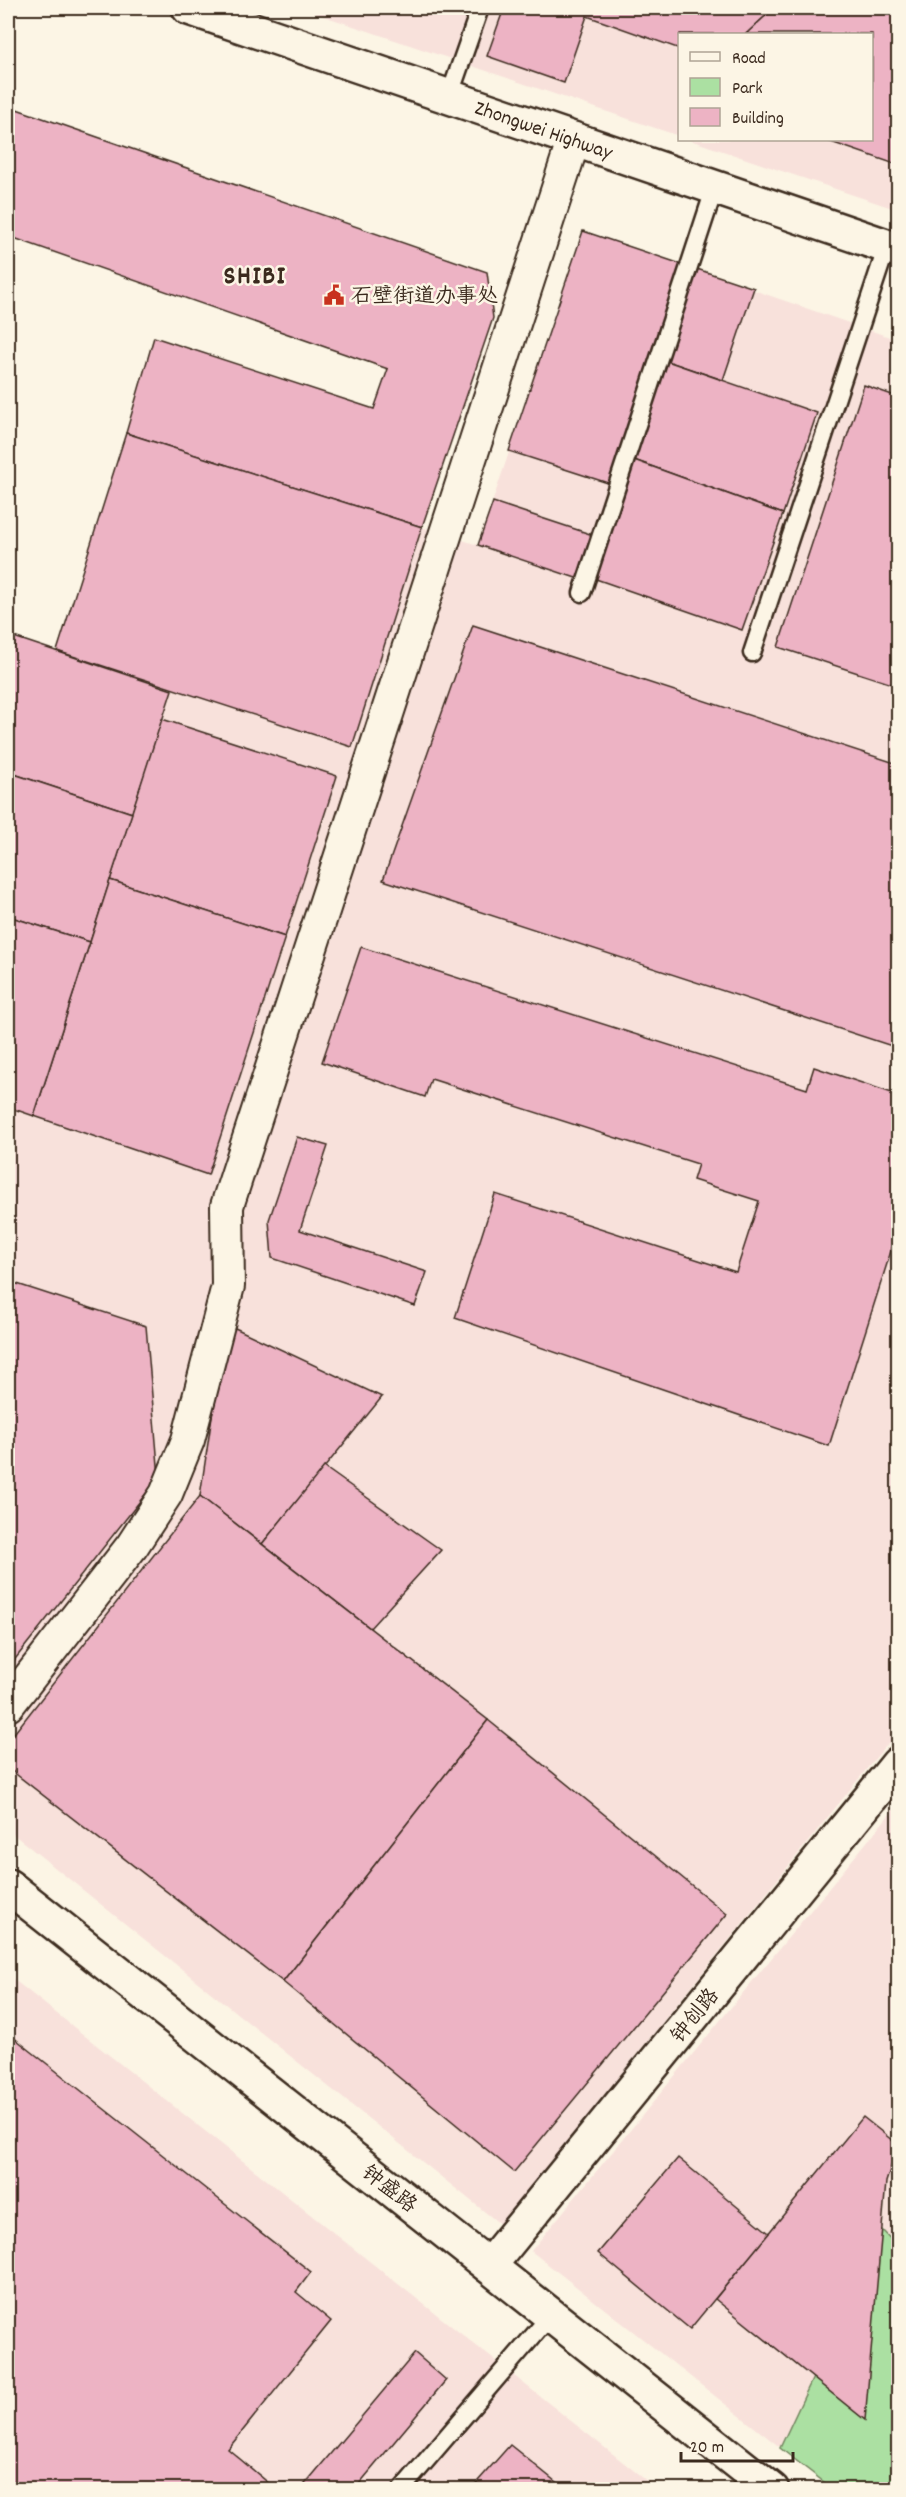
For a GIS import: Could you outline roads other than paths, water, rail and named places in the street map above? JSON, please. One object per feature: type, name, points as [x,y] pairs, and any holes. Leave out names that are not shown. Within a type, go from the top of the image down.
[{"type":"street","name":"Zhongwei Highway","points":[[189,8],[892,248]]},
{"type":"street","points":[[8,1705],[132,1546],[166,1494],[188,1440],[228,1286],[227,1206],[574,139]]},
{"type":"street","name":"钟创路","points":[[489,2266],[898,1764]]},
{"type":"street","name":"钟盛路","points":[[8,1886],[772,2490]]},
{"type":"lane","points":[[449,97],[480,8]]},
{"type":"lane","points":[[582,593],[715,187]]},
{"type":"lane","points":[[752,653],[892,248]]},
{"type":"lane","points":[[401,2490],[551,2315]]},
{"type":"place","name":"石壁街道办事处","points":[[334,295]]},
{"type":"district","name":"SHIBI","points":[[255,274]]}]
